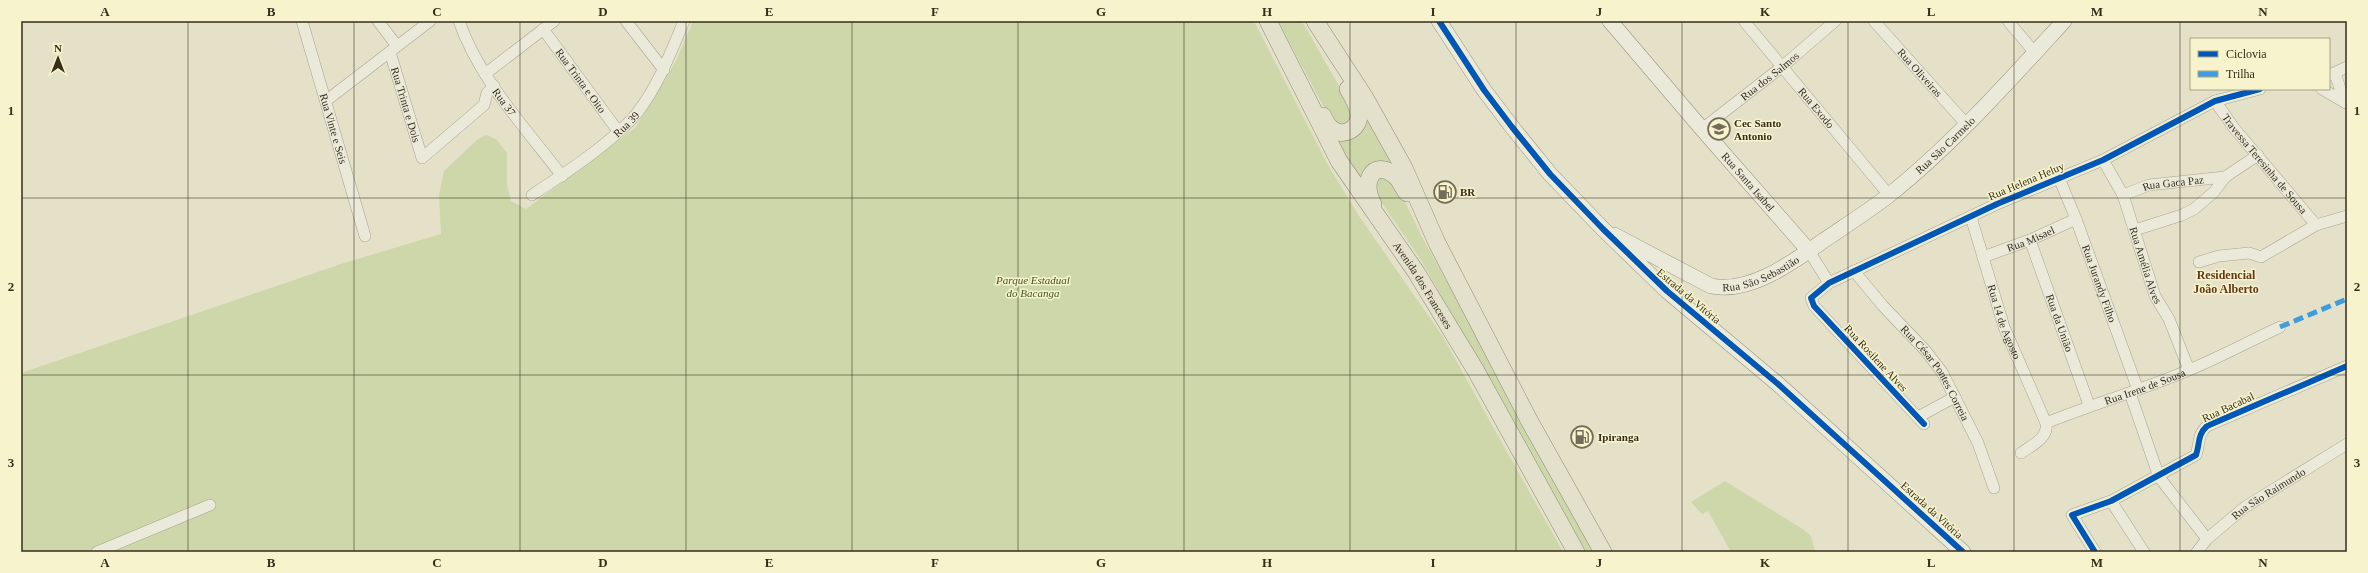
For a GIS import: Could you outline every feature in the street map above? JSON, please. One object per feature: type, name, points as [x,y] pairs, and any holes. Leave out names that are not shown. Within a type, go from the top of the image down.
[{"type":"main road","points":[[1268,22],[1328,126],[1340,133],[1349,132],[1358,122],[1358,108],[1314,21]]},
{"type":"main road","points":[[1314,21],[1365,98],[1400,161],[1437,244],[1530,422],[1603,552]]},
{"type":"main road","name":"Avenida dos Franceses","points":[[1268,22],[1339,161],[1416,272],[1476,371],[1576,552]]},
{"type":"main road","points":[[1416,272],[1369,196],[1367,184],[1373,173],[1386,171],[1397,178],[1437,244]]},
{"type":"street","name":"Rua Vinte e Seis","points":[[302,21],[365,236]]},
{"type":"street","points":[[378,21],[393,49]]},
{"type":"street","points":[[326,100],[430,21]]},
{"type":"street","name":"Rua 37","points":[[459,21],[467,44],[485,74],[562,176]]},
{"type":"street","points":[[485,74],[554,21]]},
{"type":"street","points":[[626,21],[664,70]]},
{"type":"street","name":"Rua 39","points":[[532,195],[562,176],[618,132],[637,112],[664,70],[684,21]]},
{"type":"street","name":"Estrada da Vitória","points":[[1440,21],[1484,90],[1512,127],[1550,174],[1603,229],[1666,291],[1778,384],[1963,552]]},
{"type":"street","name":"Rua Santa Isabel","points":[[1610,21],[1809,251]]},
{"type":"street","name":"Rua Exodo","points":[[1744,21],[1889,195]]},
{"type":"street","name":"Rua dos Salmos","points":[[1702,129],[1783,66],[1835,21]]},
{"type":"street","name":"Rua Oliveiras","points":[[1874,21],[1966,124]]},
{"type":"street","points":[[2008,21],[2035,53]]},
{"type":"street","name":"Rua São Carmelo","points":[[1809,251],[1889,195],[1966,124],[2064,21]]},
{"type":"street","name":"Rua Trinta e Oito","points":[[543,29],[618,132]]},
{"type":"street","name":"Rua Trinta e Dois","points":[[393,49],[422,158],[484,105],[487,93],[494,86]]},
{"type":"street","points":[[2346,103],[2332,74],[2347,67]]},
{"type":"street","name":"Rua Helena Heluy","points":[[1814,306],[1811,298],[1829,283],[1971,217],[2103,160],[2215,102],[2257,90]]},
{"type":"street","points":[[2324,90],[2346,103]]},
{"type":"street","name":"Travessa Teresinha de Sousa","points":[[2215,102],[2316,225]]},
{"type":"street","points":[[2135,230],[2182,215],[2194,209],[2214,192],[2225,177],[2258,155]]},
{"type":"street","name":"Rua Amélia Alves","points":[[2103,160],[2123,195],[2155,296],[2168,319],[2189,370]]},
{"type":"street","name":"Rua Gaca Paz","points":[[2123,195],[2149,185],[2225,177]]},
{"type":"street","name":"Rua Jurandy Filho","points":[[2059,178],[2076,219],[2134,391]]},
{"type":"street","points":[[2199,262],[2219,256],[2234,254],[2249,253],[2261,257],[2316,225],[2347,216]]},
{"type":"street","name":"Rua 14 de Agosto","points":[[1971,217],[2004,327],[2046,424]]},
{"type":"street","name":"Rua Misael","points":[[1983,257],[2030,240],[2076,219]]},
{"type":"street","name":"Rua São Sebastião","points":[[1603,229],[1711,286],[1723,288],[1738,286],[1762,278],[1809,251]]},
{"type":"street","name":"Rua da União","points":[[2030,240],[2089,405]]},
{"type":"street","points":[[1809,251],[1829,283]]},
{"type":"street","name":"Rua César Pontes Correia","points":[[1854,271],[1883,306],[1925,350],[1942,372],[1978,443],[1994,488]]},
{"type":"street","name":"Rua Rosilene Alves","points":[[1814,306],[1921,421],[1955,397]]},
{"type":"street","name":"Rua Irene de Sousa","points":[[2046,424],[2089,405],[2134,391],[2189,370],[2280,327]]},
{"type":"street","name":"Rua Bacabal","points":[[2095,552],[2072,515],[2111,501],[2159,477],[2196,455],[2201,431],[2207,426],[2347,366]]},
{"type":"street","points":[[2134,391],[2149,450],[2159,477],[2203,547]]},
{"type":"street","points":[[2021,453],[2045,436],[2048,430],[2046,424]]},
{"type":"street","name":"Rua São Raimundo","points":[[2203,547],[2245,507],[2266,492],[2347,444]]},
{"type":"street","points":[[2111,501],[2144,552]]},
{"type":"street","points":[[97,552],[210,505]]},
{"type":"green space","name":"Parque Estadual do Bacanga","points":[[693,21],[1254,21],[1328,165],[1359,216],[1443,337],[1563,552],[21,552],[21,373],[341,264],[441,234],[439,195],[444,171],[478,139],[486,135],[496,139],[507,153],[507,185],[511,201],[526,209],[635,128],[676,61]]},
{"type":"green space","points":[[1278,21],[1302,21],[1351,107],[1352,118],[1342,127],[1328,115]]},
{"type":"green space","points":[[1366,112],[1399,169],[1360,186],[1334,141],[1349,140],[1359,136],[1364,127]]},
{"type":"green space","points":[[1382,177],[1397,185],[1421,235],[1596,552],[1586,552],[1421,260],[1375,193],[1375,182]]},
{"type":"green space","points":[[1725,481],[1804,530],[1811,536],[1815,552],[1731,552],[1708,511],[1702,514],[1691,502]]},
{"type":"marked path","points":[[2280,327],[2347,299]]},
{"type":"cycle path","points":[[1439,21],[1484,90],[1512,127],[1550,174],[1603,229],[1667,291],[1778,384],[1963,552]]},
{"type":"cycle path","points":[[1924,424],[1814,306],[1811,298],[1829,283],[1997,204],[2103,160],[2215,101],[2256,90]]},
{"type":"cycle path","points":[[2095,552],[2072,515],[2111,501],[2196,455],[2200,436],[2207,426],[2347,366]]},
{"type":"place","name":"Cec Santo Antonio","points":[[1719,129]]},
{"type":"place","name":"BR","points":[[1445,192]]},
{"type":"place","name":"Ipiranga","points":[[1582,437]]},
{"type":"district","name":"Residencial João Alberto","points":[[2226,282]]}]
